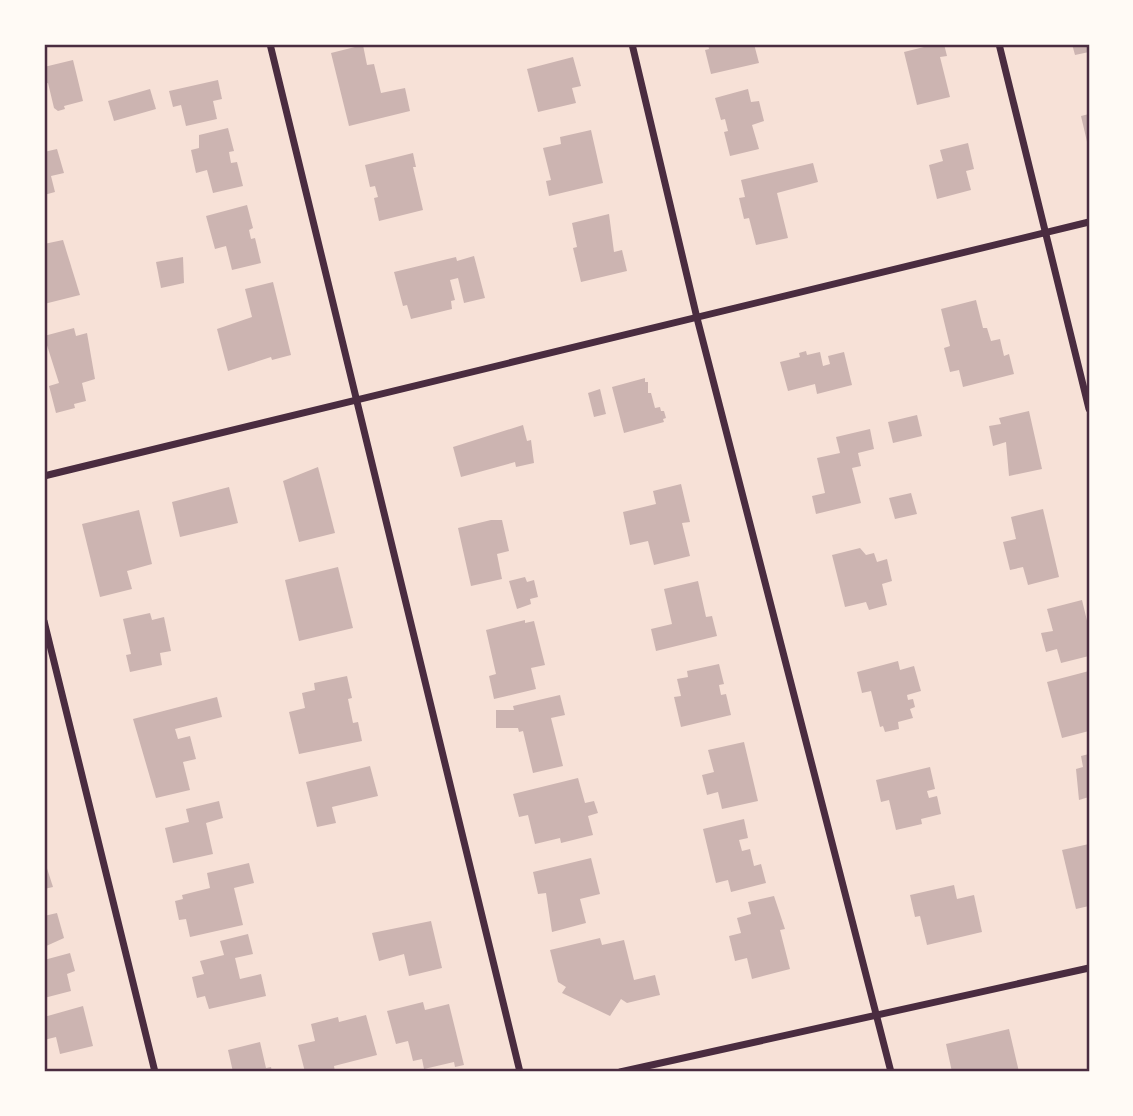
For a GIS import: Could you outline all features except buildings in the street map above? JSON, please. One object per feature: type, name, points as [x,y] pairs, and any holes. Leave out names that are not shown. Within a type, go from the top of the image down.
[{"type":"street","points":[[270,44],[520,1072]]},
{"type":"street","points":[[632,44],[697,318],[891,1072]]},
{"type":"street","points":[[999,44],[1089,409]]},
{"type":"street","points":[[44,476],[1089,222]]},
{"type":"street","points":[[44,621],[155,1072]]},
{"type":"street","points":[[620,1072],[1089,968]]}]
